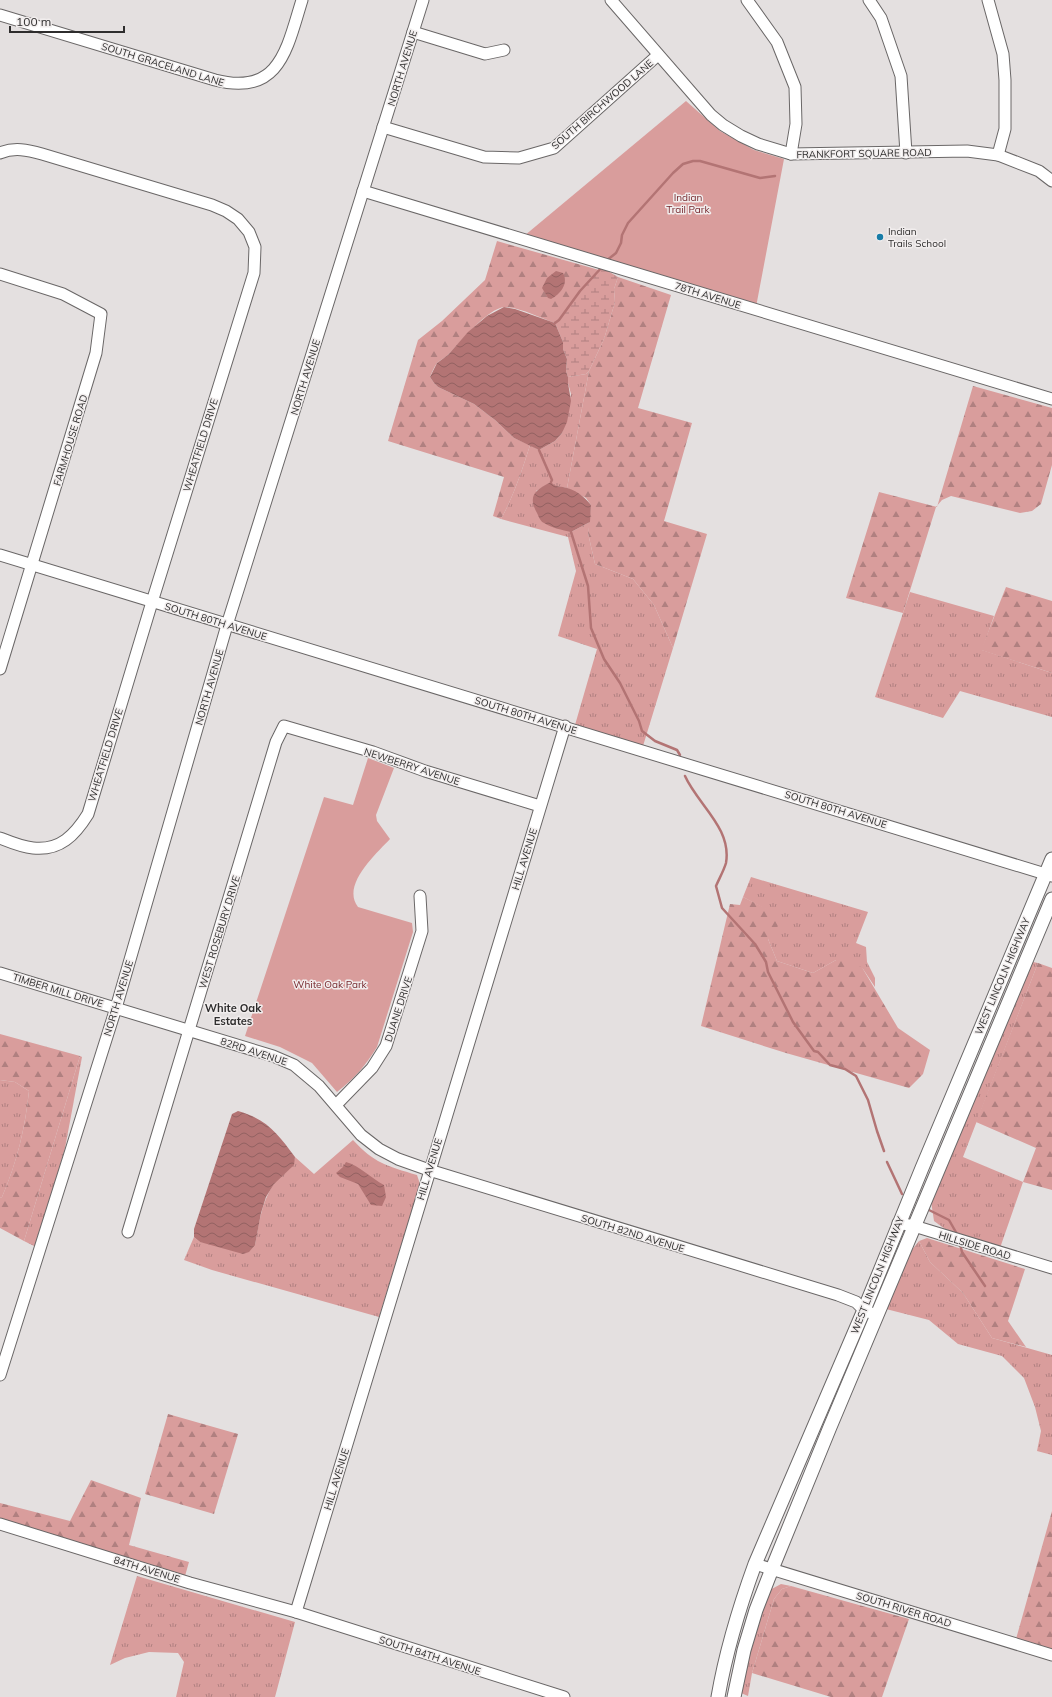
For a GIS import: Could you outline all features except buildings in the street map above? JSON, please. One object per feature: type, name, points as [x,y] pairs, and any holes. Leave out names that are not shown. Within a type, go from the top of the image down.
[{"type":"main road","name":"WEST LINCOLN HIGHWAY","points":[[718,1697],[728,1646],[755,1564],[864,1310],[898,1223],[1049,875],[1052,859]]},
{"type":"main road","name":"WEST LINCOLN HIGHWAY","points":[[734,1697],[744,1650],[756,1610],[772,1569],[914,1226],[1052,899]]},
{"type":"street","name":"SOUTH GRACELAND LANE","points":[[0,15],[215,80],[235,84],[256,81],[267,75],[280,63],[287,49],[302,0]]},
{"type":"street","name":"NORTH AVENUE","points":[[0,1375],[116,1008],[227,625],[423,0]]},
{"type":"street","name":"FRANKFORT SQUARE ROAD","points":[[611,0],[710,115],[741,136],[758,144],[791,154],[967,151],[998,155],[1039,171],[1052,182]]},
{"type":"street","points":[[747,0],[777,42],[796,87],[796,124],[791,154]]},
{"type":"street","points":[[869,0],[881,18],[901,76],[906,153]]},
{"type":"street","points":[[988,0],[1003,54],[1006,80],[1005,129],[998,155]]},
{"type":"street","points":[[413,32],[485,54],[504,50]]},
{"type":"street","name":"SOUTH BIRCHWOOD LANE","points":[[383,127],[484,157],[519,158],[554,148],[658,56]]},
{"type":"street","name":"WHEATFIELD DRIVE","points":[[0,153],[6,150],[22,149],[212,205],[238,219],[249,232],[255,247],[254,273],[88,814],[79,828],[66,841],[47,848],[32,848],[0,838]]},
{"type":"street","name":"78TH AVENUE","points":[[364,191],[1052,400]]},
{"type":"street","name":"FARMHOUSE ROAD","points":[[0,274],[63,294],[101,314],[96,353],[0,669]]},
{"type":"street","name":"SOUTH 80TH AVENUE","points":[[0,555],[227,625],[565,726],[1049,875]]},
{"type":"street","name":"NEWBERRY AVENUE","points":[[284,726],[373,752],[425,771],[540,806]]},
{"type":"street","name":"WEST ROSEBURY DRIVE","points":[[128,1232],[190,1031],[276,742],[284,726]]},
{"type":"street","name":"HILL AVENUE","points":[[296,1612],[565,726]]},
{"type":"street","name":"DUANE DRIVE","points":[[336,1105],[372,1068],[386,1046],[422,931],[420,896]]},
{"type":"street","name":"TIMBER MILL DRIVE","points":[[0,973],[116,1008]]},
{"type":"street","name":"82RD AVENUE","points":[[116,1008],[273,1056],[294,1065],[319,1086],[361,1135],[379,1149],[398,1159],[429,1170]]},
{"type":"street","name":"SOUTH 82ND AVENUE","points":[[429,1170],[838,1295],[856,1302],[864,1310],[877,1315]]},
{"type":"street","name":"HILLSIDE ROAD","points":[[898,1223],[914,1226],[1052,1268]]},
{"type":"street","name":"84TH AVENUE","points":[[0,1524],[190,1583],[296,1612]]},
{"type":"street","name":"SOUTH RIVER ROAD","points":[[755,1564],[1052,1655]]},
{"type":"street","name":"SOUTH 84TH AVENUE","points":[[296,1612],[564,1697]]},
{"type":"green space","name":"Indian Trail Park","points":[[686,101],[720,131],[754,150],[784,159],[756,307],[524,236]]},
{"type":"green space","points":[[497,241],[599,270],[580,291],[559,320],[555,323],[511,307],[498,309],[490,313],[474,327],[447,356],[437,363],[430,377],[438,387],[474,404],[495,420],[514,438],[530,445],[510,501],[501,519],[493,516],[504,477],[388,441],[418,340],[442,321],[485,280]]},
{"type":"green space","points":[[601,267],[618,277],[614,289],[615,302],[604,339],[589,371],[586,374],[568,377],[566,371],[567,359],[563,349],[563,342],[555,323]]},
{"type":"green space","points":[[618,277],[671,295],[638,408],[692,423],[664,521],[707,534],[673,648],[654,605],[633,579],[595,564],[588,533],[591,505],[586,498],[567,488],[589,371],[604,339],[615,302],[614,289]]},
{"type":"green space","points":[[589,371],[567,488],[555,486],[551,483],[536,491],[571,532],[590,522],[588,533],[595,564],[633,579],[654,605],[673,648],[643,746],[575,725],[597,649],[558,636],[576,571],[568,537],[501,519],[510,501],[530,445],[539,450],[555,441],[562,433],[571,394],[568,377],[586,374]]},
{"type":"green space","points":[[973,386],[1052,408],[1052,465],[1041,504],[1032,511],[1020,513],[951,496],[942,500],[938,505]]},
{"type":"green space","points":[[879,492],[936,507],[903,613],[846,598]]},
{"type":"green space","points":[[1006,587],[1052,601],[1052,673],[981,650]]},
{"type":"green space","points":[[910,592],[994,616],[982,650],[1052,673],[1052,717],[960,691],[943,718],[875,697]]},
{"type":"green space","name":"White Oak Park","points":[[368,758],[394,768],[376,815],[377,821],[390,839],[362,870],[354,889],[354,898],[358,907],[412,923],[413,932],[377,1047],[359,1071],[337,1092],[312,1063],[280,1047],[245,1036],[324,797],[353,805]]},
{"type":"green space","points":[[751,877],[868,912],[856,943],[866,947],[867,962],[875,978],[875,987],[863,969],[836,960],[813,973],[777,961],[768,939],[771,912],[743,897]]},
{"type":"green space","points":[[743,897],[771,911],[778,926],[768,939],[777,961],[813,973],[836,960],[850,958],[863,969],[898,1028],[930,1050],[923,1074],[909,1088],[786,1053],[701,1026],[730,904],[740,905]]},
{"type":"green space","points":[[1033,962],[1038,963],[963,1157],[1023,1182],[1000,1248],[945,1229],[934,1221],[931,1201]]},
{"type":"green space","points":[[1038,963],[1052,968],[1052,1190],[1023,1182],[1036,1148],[976,1122]]},
{"type":"green space","points":[[0,1034],[80,1056],[24,1241],[0,1228],[0,1198],[2,1197],[12,1171],[20,1145],[29,1091],[15,1082],[0,1080]]},
{"type":"green space","points":[[80,1056],[82,1057],[65,1148],[36,1247],[24,1241]]},
{"type":"green space","points":[[0,1080],[15,1082],[29,1091],[20,1145],[12,1171],[2,1197],[0,1198]]},
{"type":"green space","points":[[353,1140],[368,1154],[382,1163],[417,1175],[420,1184],[379,1317],[212,1270],[184,1260],[194,1237],[200,1242],[255,1245],[261,1214],[269,1192],[276,1181],[289,1169],[295,1157],[314,1174]]},
{"type":"green space","points":[[927,1238],[1025,1269],[1008,1321],[1026,1347],[992,1338],[963,1293],[930,1262],[919,1241]]},
{"type":"green space","points":[[919,1241],[930,1262],[963,1293],[992,1338],[1052,1355],[1052,1455],[1037,1451],[1041,1431],[1035,1407],[1024,1378],[1002,1356],[958,1344],[929,1320],[886,1309],[911,1251]]},
{"type":"green space","points":[[168,1414],[238,1434],[214,1514],[145,1494]]},
{"type":"green space","points":[[91,1480],[141,1498],[129,1545],[189,1562],[185,1576],[0,1520],[0,1503],[70,1521]]},
{"type":"green space","points":[[1052,1511],[1052,1650],[1016,1639]]},
{"type":"green space","points":[[137,1576],[295,1622],[275,1697],[176,1697],[184,1662],[178,1653],[149,1652],[125,1658],[110,1665]]},
{"type":"green space","points":[[781,1584],[791,1586],[782,1589],[774,1599],[752,1673],[748,1696],[741,1693],[747,1658],[768,1591]]},
{"type":"green space","points":[[791,1586],[909,1619],[882,1697],[831,1697],[752,1673],[774,1599],[782,1589]]},
{"type":"water","points":[[556,271],[563,273],[565,281],[563,288],[551,299],[548,298],[542,288],[547,278]]},
{"type":"water","points":[[504,307],[515,309],[555,323],[563,342],[563,349],[567,359],[566,371],[571,401],[567,422],[562,433],[555,441],[539,450],[514,438],[495,420],[474,404],[438,387],[430,377],[437,363],[448,355],[468,332],[487,316]]},
{"type":"water","points":[[551,482],[555,486],[567,488],[579,493],[591,505],[590,522],[571,532],[554,528],[542,521],[534,507],[533,497],[537,491]]},
{"type":"water","points":[[238,1111],[257,1118],[271,1128],[295,1157],[294,1165],[274,1184],[266,1197],[261,1213],[255,1245],[249,1252],[243,1254],[200,1242],[194,1237],[194,1229],[232,1114]]},
{"type":"water","points":[[346,1162],[356,1166],[384,1185],[386,1197],[382,1206],[371,1205],[358,1184],[340,1177],[336,1173]]},
{"type":"waterway","points":[[606,261],[616,253],[628,223],[683,164],[693,161],[700,161],[760,178],[775,176]]},
{"type":"waterway","points":[[555,323],[559,320],[580,291],[603,266]]},
{"type":"waterway","points":[[539,450],[552,480],[551,482]]},
{"type":"waterway","points":[[571,532],[588,586],[591,628],[604,659],[620,683],[639,721],[642,731],[655,741],[677,750],[680,755]]},
{"type":"waterway","points":[[685,776],[691,787],[713,817],[724,839],[726,863],[716,886],[722,908],[755,944],[766,962],[768,972],[793,1022],[814,1051],[818,1052],[830,1065],[845,1069],[856,1076],[868,1100],[884,1151]]},
{"type":"waterway","points":[[887,1162],[902,1194]]},
{"type":"waterway","points":[[929,1210],[949,1220],[957,1234]]},
{"type":"waterway","points":[[960,1244],[962,1252],[985,1286]]},
{"type":"place","name":"Indian Trails School","points":[[880,237]]},
{"type":"district","name":"White Oak Estates","points":[[233,1014]]}]
